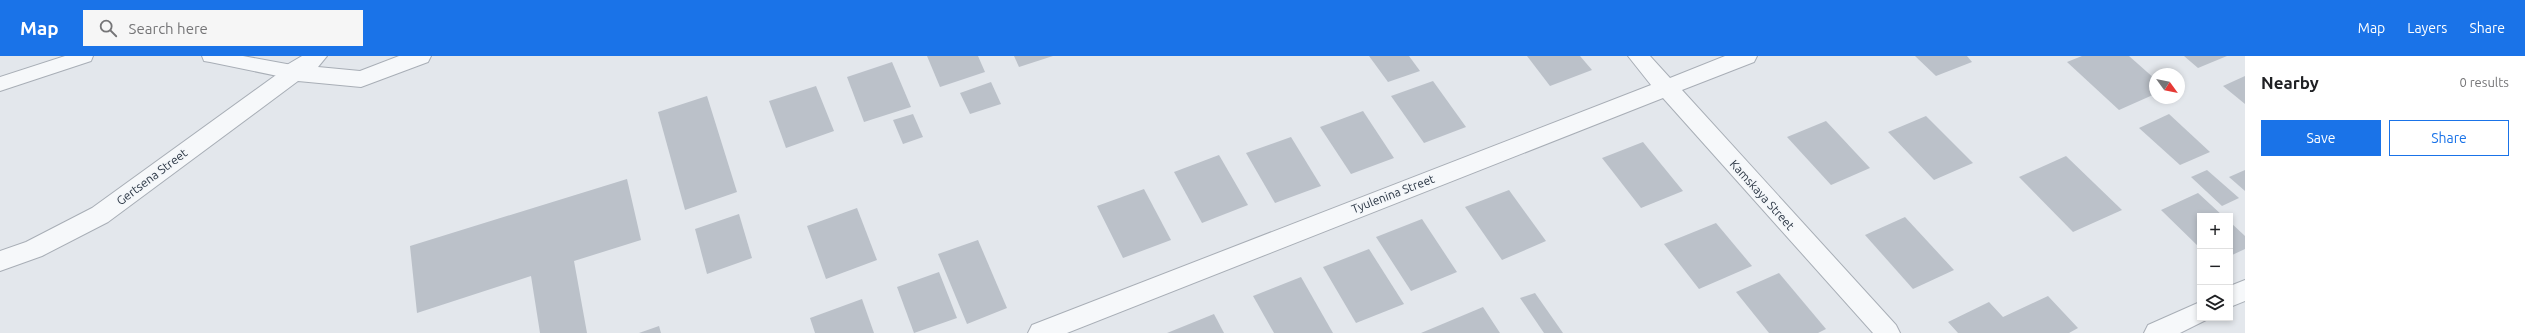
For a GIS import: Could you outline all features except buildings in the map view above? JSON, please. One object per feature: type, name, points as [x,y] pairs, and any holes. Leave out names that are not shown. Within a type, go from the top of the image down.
[{"type":"street","name":"Gertsena Street","points":[[0,261],[34,249],[100,215],[292,72],[317,56]]},
{"type":"street","points":[[292,72],[361,79],[421,56]]},
{"type":"street","name":"Kamskaya Street","points":[[1638,56],[1888,333]]},
{"type":"street","name":"Tyulenina Street","points":[[1040,333],[1747,56]]},
{"type":"street","points":[[2233,296],[2245,290]]},
{"type":"street","points":[[2156,333],[2197,313]]},
{"type":"lane","points":[[0,84],[85,56]]},
{"type":"lane","points":[[210,56],[292,72]]}]
